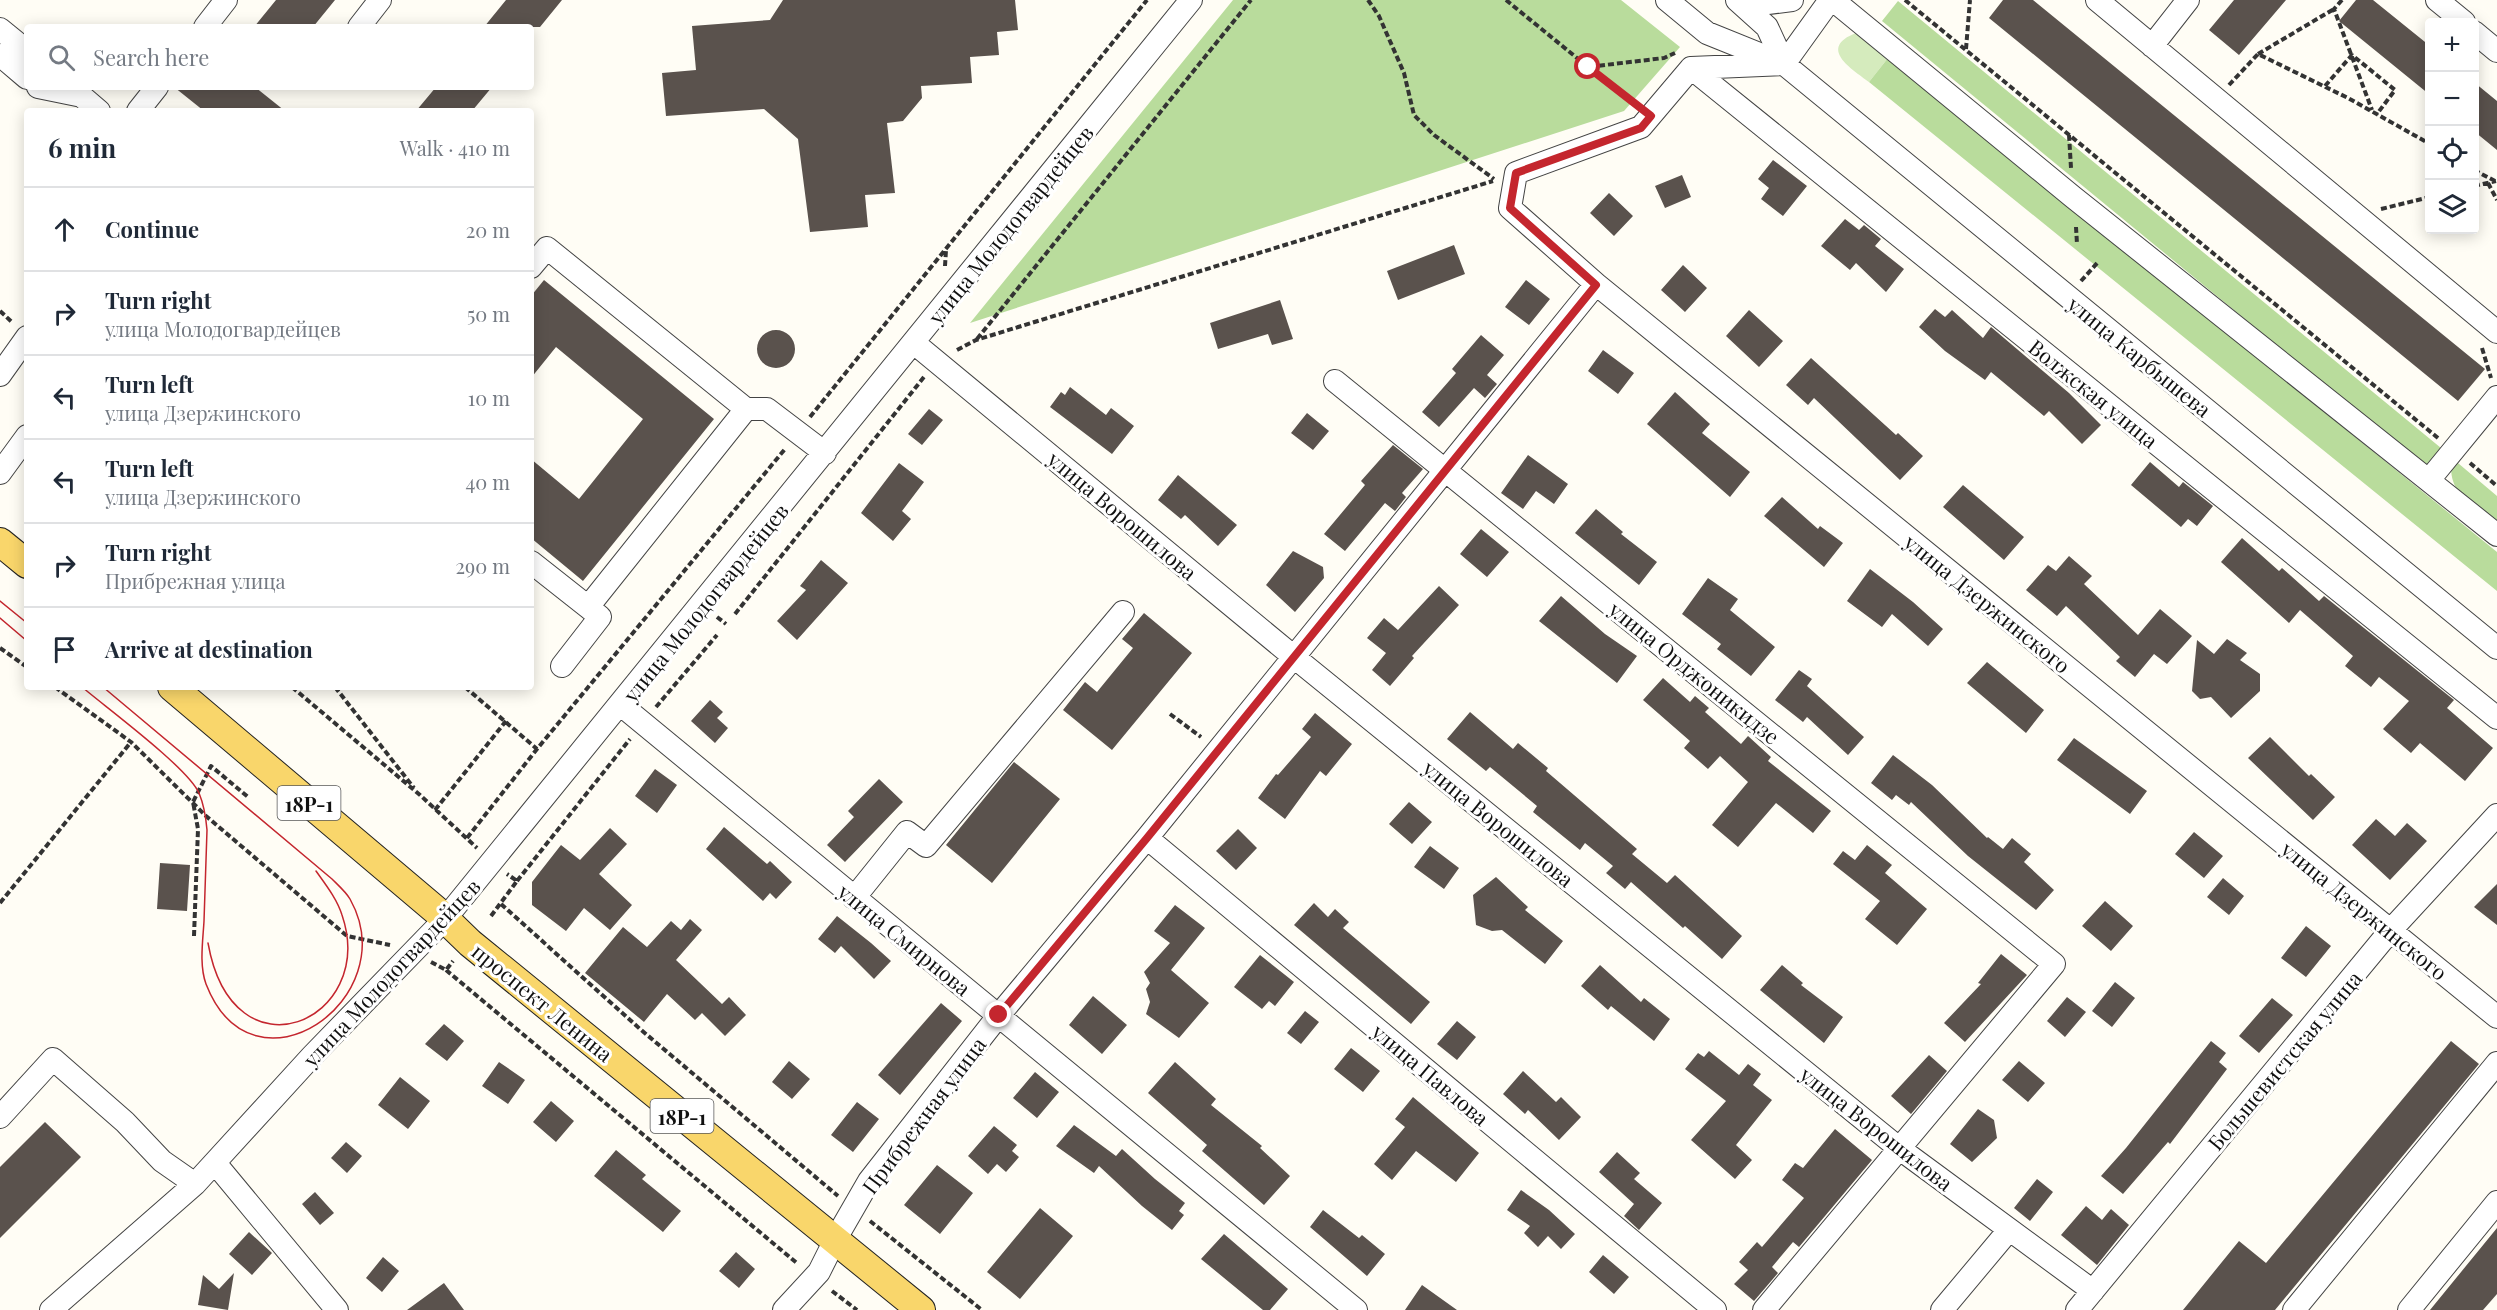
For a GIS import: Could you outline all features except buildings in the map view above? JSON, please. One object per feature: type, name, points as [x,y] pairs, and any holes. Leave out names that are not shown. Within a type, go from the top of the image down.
[{"type":"main road","points":[[0,542],[24,562]]},
{"type":"main road","name":"проспект Ленина","points":[[176,690],[470,943],[921,1310]]},
{"type":"street","points":[[207,24],[226,0]]},
{"type":"street","points":[[361,24],[380,0]]},
{"type":"street","name":"улица Молодогвардейцев","points":[[51,1310],[195,1184],[312,1056],[445,920],[1191,0]]},
{"type":"street","name":"улица Карбышева","points":[[1666,0],[1707,33],[1784,64],[2497,648]]},
{"type":"street","name":"улица Карбышева","points":[[1741,3],[1792,0]]},
{"type":"street","points":[[1516,173],[1641,128],[1651,116],[1686,59],[1784,64],[1832,0],[2083,205],[2497,535]]},
{"type":"street","points":[[2097,0],[2496,331]]},
{"type":"street","points":[[2152,46],[2188,0]]},
{"type":"street","points":[[2438,0],[2458,18]]},
{"type":"street","name":"улица Карбышева","points":[[1741,3],[1767,27],[1784,64]]},
{"type":"street","points":[[0,29],[24,49]]},
{"type":"street","points":[[2479,35],[2497,51]]},
{"type":"street","points":[[0,55],[24,75]]},
{"type":"street","name":"Волжская улица","points":[[1686,59],[2497,718]]},
{"type":"street","points":[[61,90],[76,92],[95,108]]},
{"type":"street","points":[[140,108],[155,90]]},
{"type":"street","name":"улица Дзержинского","points":[[1516,173],[1510,208],[1596,285],[2497,1017]]},
{"type":"street","points":[[534,263],[547,248],[746,409],[767,410],[825,453]]},
{"type":"street","name":"Прибрежная улица","points":[[784,1310],[819,1272],[869,1181],[999,1015],[1147,838],[1596,285]]},
{"type":"street","points":[[0,375],[24,341]]},
{"type":"street","name":"улица Ворошилова","points":[[914,343],[1294,657],[1900,1149],[2093,1291]]},
{"type":"street","name":"улица Орджоникидзе","points":[[1335,381],[2054,964],[1900,1149]]},
{"type":"street","points":[[2429,480],[2495,391]]},
{"type":"street","points":[[588,607],[746,409]]},
{"type":"street","points":[[0,473],[24,440]]},
{"type":"street","points":[[534,564],[600,616],[562,666]]},
{"type":"street","points":[[854,898],[907,832],[926,846],[1123,612]]},
{"type":"street","name":"улица Смирнова","points":[[621,705],[1356,1310]]},
{"type":"street","name":"Большевистская улица","points":[[2077,1310],[2390,931],[2497,814]]},
{"type":"street","name":"улица Павлова","points":[[1147,838],[1715,1310]]},
{"type":"street","points":[[0,1117],[53,1059],[125,1122],[162,1161],[195,1184]]},
{"type":"street","points":[[2294,1310],[2497,1063]]},
{"type":"street","points":[[1764,1310],[1900,1149]]},
{"type":"street","points":[[215,1163],[337,1310]]},
{"type":"street","points":[[2409,1310],[2497,1203]]},
{"type":"street","points":[[1942,1310],[2009,1230]]},
{"type":"path","points":[[467,838],[1147,0]]},
{"type":"path","points":[[976,340],[1251,0]]},
{"type":"path","points":[[1368,0],[1379,16],[1404,73],[1414,115],[1434,135],[1494,180]]},
{"type":"path","points":[[1506,0],[1651,116]]},
{"type":"path","points":[[1905,0],[2497,486]]},
{"type":"path","points":[[1966,50],[1970,0]]},
{"type":"path","points":[[2216,99],[2258,54],[2334,9],[2342,0]]},
{"type":"path","points":[[2334,9],[2374,112]]},
{"type":"path","points":[[2258,54],[2325,86],[2425,141]]},
{"type":"path","points":[[2325,86],[2352,55]]},
{"type":"path","points":[[2352,55],[2395,90],[2374,112]]},
{"type":"path","points":[[1588,67],[1664,58],[1686,59]]},
{"type":"path","points":[[2479,172],[2496,181]]},
{"type":"path","points":[[735,614],[936,361],[976,340],[1516,173]]},
{"type":"path","points":[[2479,185],[2496,181]]},
{"type":"path","points":[[2488,183],[2497,200]]},
{"type":"path","points":[[2356,215],[2425,198]]},
{"type":"path","points":[[940,273],[947,264],[946,250]]},
{"type":"path","points":[[2495,391],[2481,345],[2496,331]]},
{"type":"path","points":[[877,334],[889,334]]},
{"type":"path","points":[[491,916],[644,722],[717,635]]},
{"type":"path","points":[[0,648],[24,665]]},
{"type":"path","points":[[59,690],[131,742],[206,816],[347,936],[362,941],[397,946]]},
{"type":"path","points":[[296,690],[420,795],[481,852]]},
{"type":"path","points":[[337,690],[420,795]]},
{"type":"path","points":[[469,690],[537,750]]},
{"type":"path","points":[[1170,714],[1218,750]]},
{"type":"path","points":[[435,810],[506,721]]},
{"type":"path","points":[[0,903],[131,742]]},
{"type":"path","points":[[194,936],[198,829],[193,802],[211,766],[248,797]]},
{"type":"path","points":[[506,874],[517,881]]},
{"type":"path","points":[[501,904],[640,1029],[853,1208],[982,1310]]},
{"type":"path","points":[[446,970],[458,956]]},
{"type":"path","points":[[423,957],[446,970],[814,1278],[857,1310]]},
{"type":"green space","points":[[1233,0],[1621,0],[1680,47],[1624,111],[970,323]]},
{"type":"green space","points":[[1898,1],[2441,448],[2425,467],[1882,21]]},
{"type":"green space","points":[[1856,33],[1888,58],[1869,82],[1847,65],[1838,52],[1839,45]]},
{"type":"green space","points":[[1888,58],[2497,552],[2497,591],[1869,82]]},
{"type":"green space","points":[[2452,458],[2497,496],[2497,524],[2470,504],[2457,489],[2451,470]]},
{"type":"tram line","points":[[0,601],[24,621]]},
{"type":"tram line","points":[[0,618],[24,638]]},
{"type":"tram line","points":[[86,690],[164,754],[192,782],[199,793],[207,830],[202,952],[204,977],[228,1019],[256,1036],[287,1037],[317,1024],[341,1002],[358,971],[362,936],[350,899],[332,879],[107,690]]},
{"type":"tram line","points":[[208,943],[222,987],[245,1013],[271,1024],[298,1022],[322,1008],[340,984],[348,952],[340,909],[316,871]]},
{"type":"route","points":[[999,1015],[1147,838],[1596,285],[1510,208],[1516,173],[1641,128],[1651,116],[1588,67]]}]
